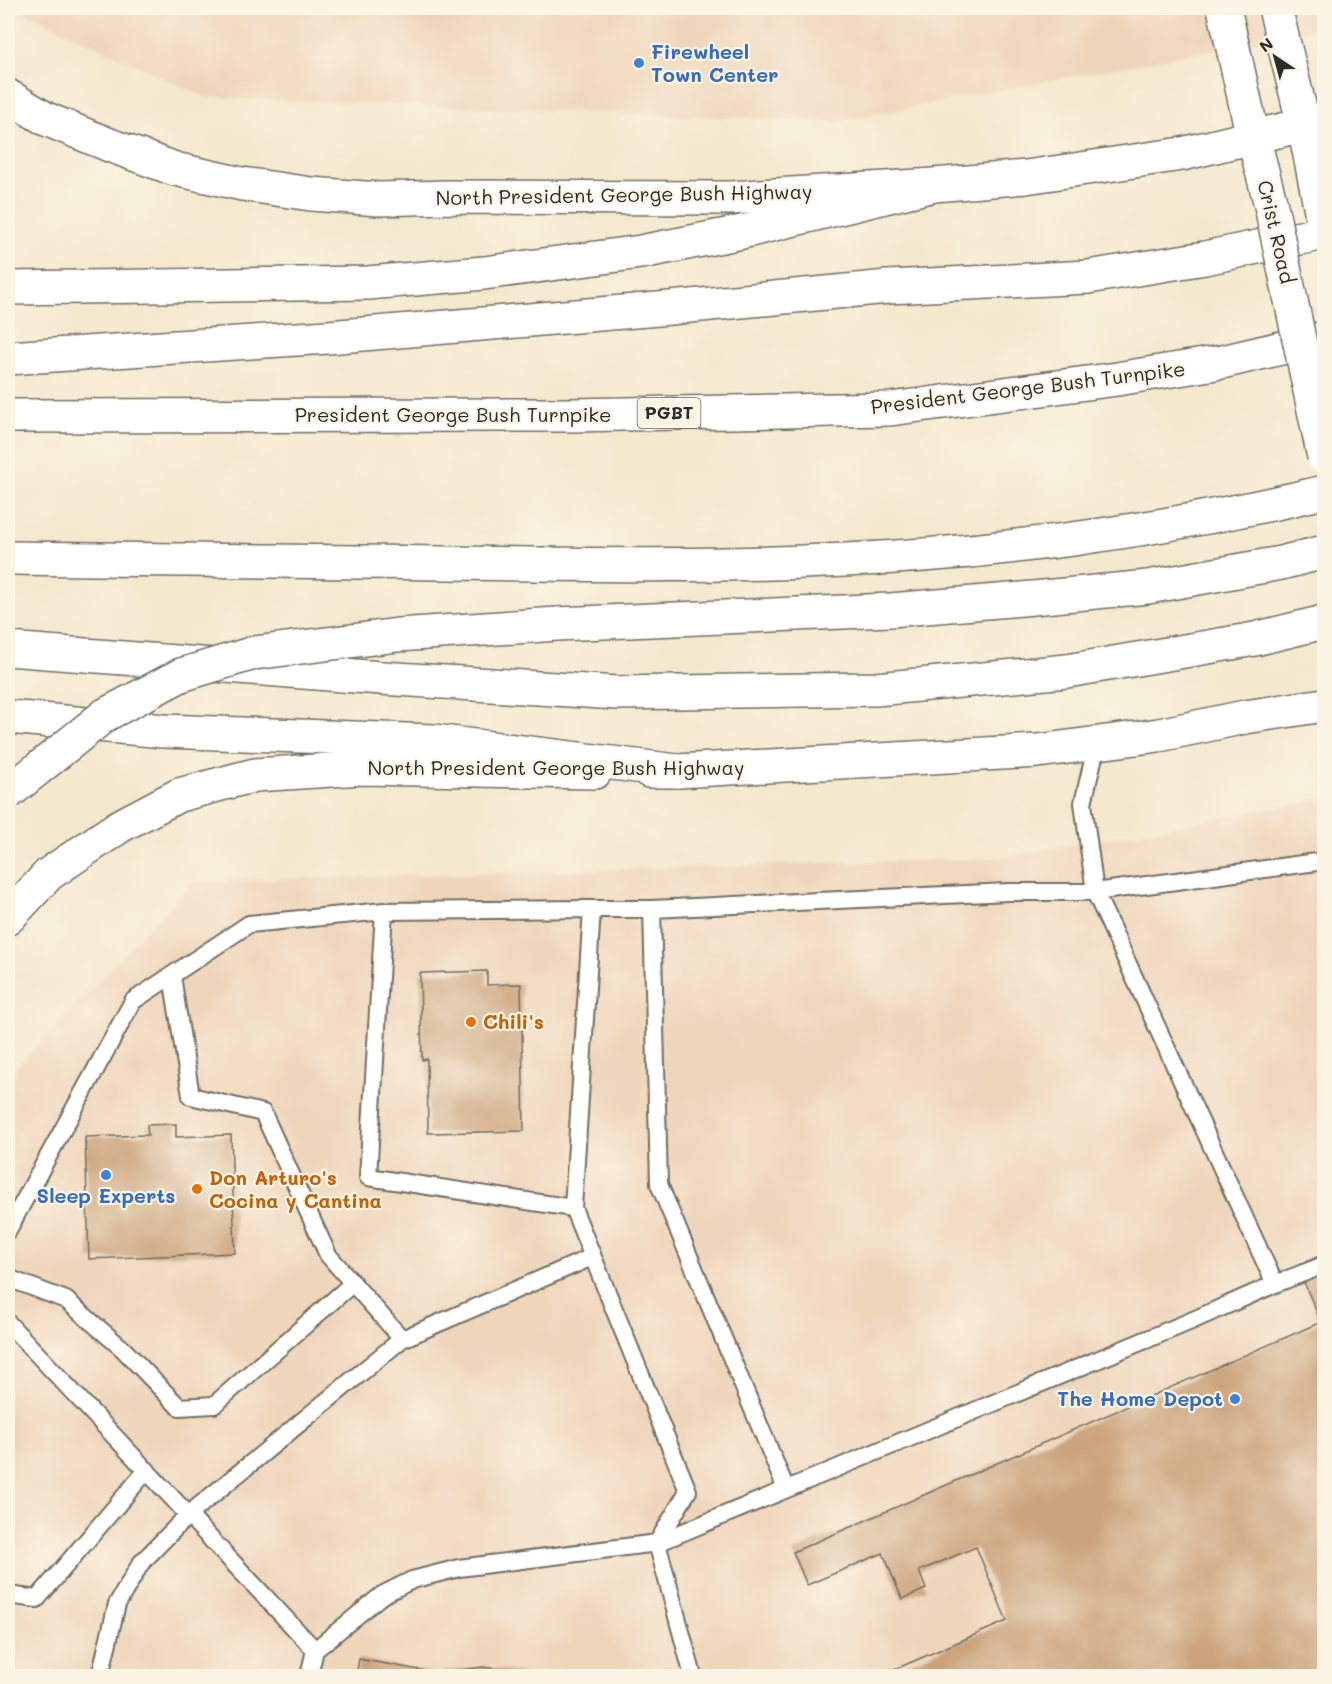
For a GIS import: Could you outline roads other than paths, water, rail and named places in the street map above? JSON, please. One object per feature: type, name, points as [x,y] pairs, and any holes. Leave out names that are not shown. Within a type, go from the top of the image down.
[{"type":"main road","name":"Crist Road","points":[[1224,8],[1270,201],[1324,457]]},
{"type":"main road","points":[[1275,8],[1314,122],[1316,184],[1324,226]]},
{"type":"main road","name":"North President George Bush Highway","points":[[8,96],[46,119],[175,169],[242,184],[311,194],[379,199],[446,197],[730,198],[934,185],[1026,177],[1182,154],[1314,122]]},
{"type":"main road","points":[[8,288],[368,283],[484,273],[641,252],[742,232],[934,185]]},
{"type":"main road","points":[[8,358],[340,336],[888,287],[1088,277],[1205,258],[1324,233]]},
{"type":"main road","name":"President George Bush Turnpike","points":[[8,416],[570,415],[890,409],[1117,379],[1222,362],[1324,338]]},
{"type":"main road","points":[[8,558],[608,564],[824,561],[933,555],[1096,536],[1203,519],[1324,492]]},
{"type":"main road","points":[[8,793],[105,715],[181,675],[254,653],[398,635],[557,624],[890,610],[1034,598],[1148,587],[1281,563],[1324,552]]},
{"type":"main road","points":[[8,649],[393,679],[617,693],[876,689],[1067,671],[1255,639],[1324,622]]},
{"type":"main road","name":"North President George Bush Highway","points":[[8,918],[48,874],[120,826],[179,795],[255,775],[362,768],[551,772],[677,771],[1038,751],[1159,735],[1245,717],[1324,705]]},
{"type":"main road","points":[[8,717],[164,731],[434,741],[677,771]]},
{"type":"lane","points":[[1097,743],[1083,803],[1095,892],[1275,1284]]},
{"type":"lane","points":[[8,1230],[133,1001],[249,924],[384,911],[652,909],[1008,892],[1095,892],[1324,861]]},
{"type":"lane","points":[[592,909],[573,1208],[688,1491],[657,1543],[693,1677]]},
{"type":"lane","points":[[652,909],[659,1184],[786,1489]]},
{"type":"lane","points":[[384,911],[368,1177],[573,1208]]},
{"type":"lane","points":[[172,976],[191,1096],[263,1113],[328,1255],[402,1339]]},
{"type":"lane","points":[[100,1677],[117,1604],[141,1563],[188,1515],[402,1339],[592,1257]]},
{"type":"lane","points":[[309,1677],[315,1650],[382,1595],[412,1580],[459,1568],[657,1543],[1324,1265]]},
{"type":"lane","points":[[8,1278],[66,1300],[123,1349],[179,1407],[214,1405],[353,1283]]},
{"type":"lane","points":[[8,1323],[315,1650]]},
{"type":"lane","points":[[8,1595],[37,1599],[147,1470]]},
{"type":"place","name":"Firewheel Town Center","points":[[639,63]]},
{"type":"place","name":"Chili's","points":[[471,1022]]},
{"type":"place","name":"Sleep Experts","points":[[106,1175]]},
{"type":"place","name":"Don Arturo's Cocina y Cantina","points":[[197,1189]]},
{"type":"place","name":"The Home Depot","points":[[1235,1399]]}]
